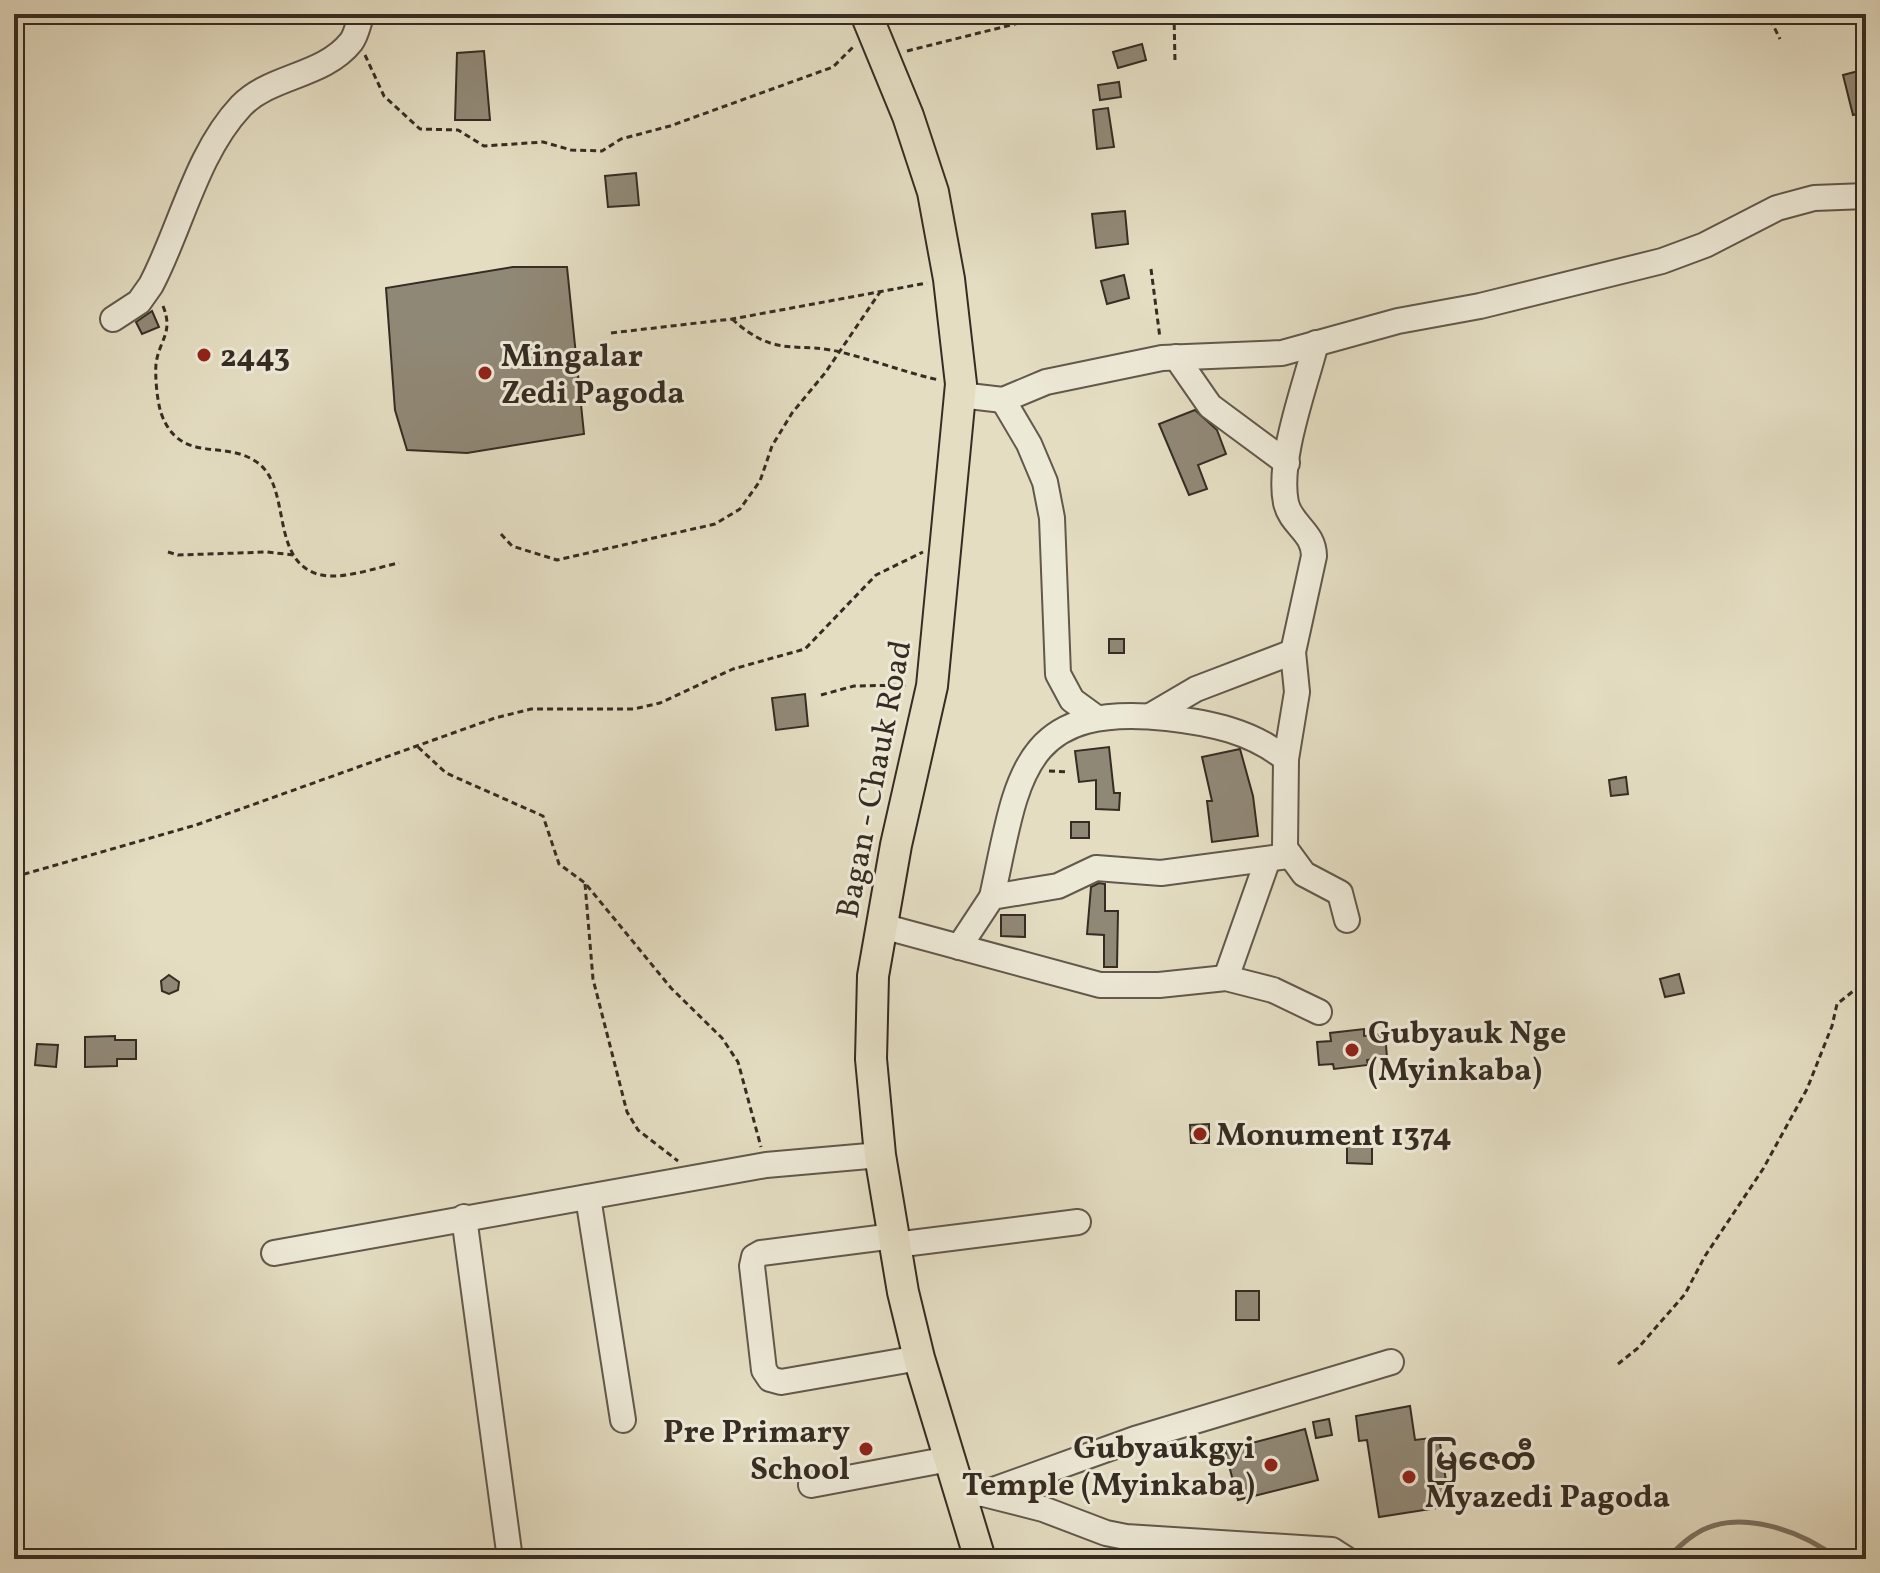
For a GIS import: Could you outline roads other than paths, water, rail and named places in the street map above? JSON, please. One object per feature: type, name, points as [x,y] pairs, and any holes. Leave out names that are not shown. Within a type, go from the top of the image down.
[{"type":"main road","name":"Bagan - Chauk Road","points":[[874,33],[933,192],[949,279],[960,390],[932,686],[896,845],[873,976],[871,1059],[880,1155],[919,1358],[949,1459],[970,1491],[980,1559]]},
{"type":"street","points":[[113,319],[139,302],[151,285],[210,153],[230,120],[249,99],[324,63],[358,25]]},
{"type":"street","points":[[960,390],[1003,400],[1046,382],[1169,357],[1282,353],[1662,261],[1705,245],[1777,208],[1814,198],[1866,196]]},
{"type":"street","points":[[1226,978],[1278,858],[1284,834],[1286,759],[1296,712],[1293,652],[1314,548],[1286,504],[1287,463],[1316,343]]},
{"type":"street","points":[[1169,357],[1210,406],[1287,463]]},
{"type":"street","points":[[1003,400],[1029,444],[1045,482],[1052,518],[1058,674],[1072,700],[1094,716]]},
{"type":"street","points":[[1150,716],[1196,689],[1293,652]]},
{"type":"street","points":[[959,947],[992,897],[1016,787],[1038,749],[1066,727],[1094,716],[1150,716],[1243,732],[1264,742],[1286,759]]},
{"type":"street","points":[[992,897],[1058,886],[1096,868],[1161,873],[1278,858],[1340,893],[1347,920]]},
{"type":"street","points":[[882,926],[1100,985],[1159,985],[1226,978],[1273,990],[1319,1012]]},
{"type":"street","points":[[274,1253],[766,1165],[880,1155]]},
{"type":"street","points":[[588,1197],[623,1420]]},
{"type":"street","points":[[464,1217],[510,1559]]},
{"type":"street","points":[[919,1358],[781,1382],[770,1379],[764,1370],[752,1266],[754,1257],[761,1253],[1078,1222]]},
{"type":"street","points":[[970,1491],[1391,1362]]},
{"type":"street","points":[[811,1485],[949,1459]]},
{"type":"street","points":[[970,1491],[1043,1509],[1116,1535],[1332,1550],[1346,1559]]},
{"type":"waterway","points":[[1666,1559],[1690,1537],[1711,1527],[1749,1522],[1788,1531],[1838,1559]]},
{"type":"place","name":"2443","points":[[204,355]]},
{"type":"place","name":"Mingalar Zedi Pagoda","points":[[485,373]]},
{"type":"place","name":"Gubyauk Nge (Myinkaba)","points":[[1352,1050]]},
{"type":"place","name":"Monument 1374","points":[[1200,1134]]},
{"type":"place","name":"Pre Primary School","points":[[866,1449]]},
{"type":"place","name":"Gubyaukgyi Temple (Myinkaba)","points":[[1271,1465]]},
{"type":"place","name":"မြဇေတီ Myazedi Pagoda","points":[[1409,1477]]}]
